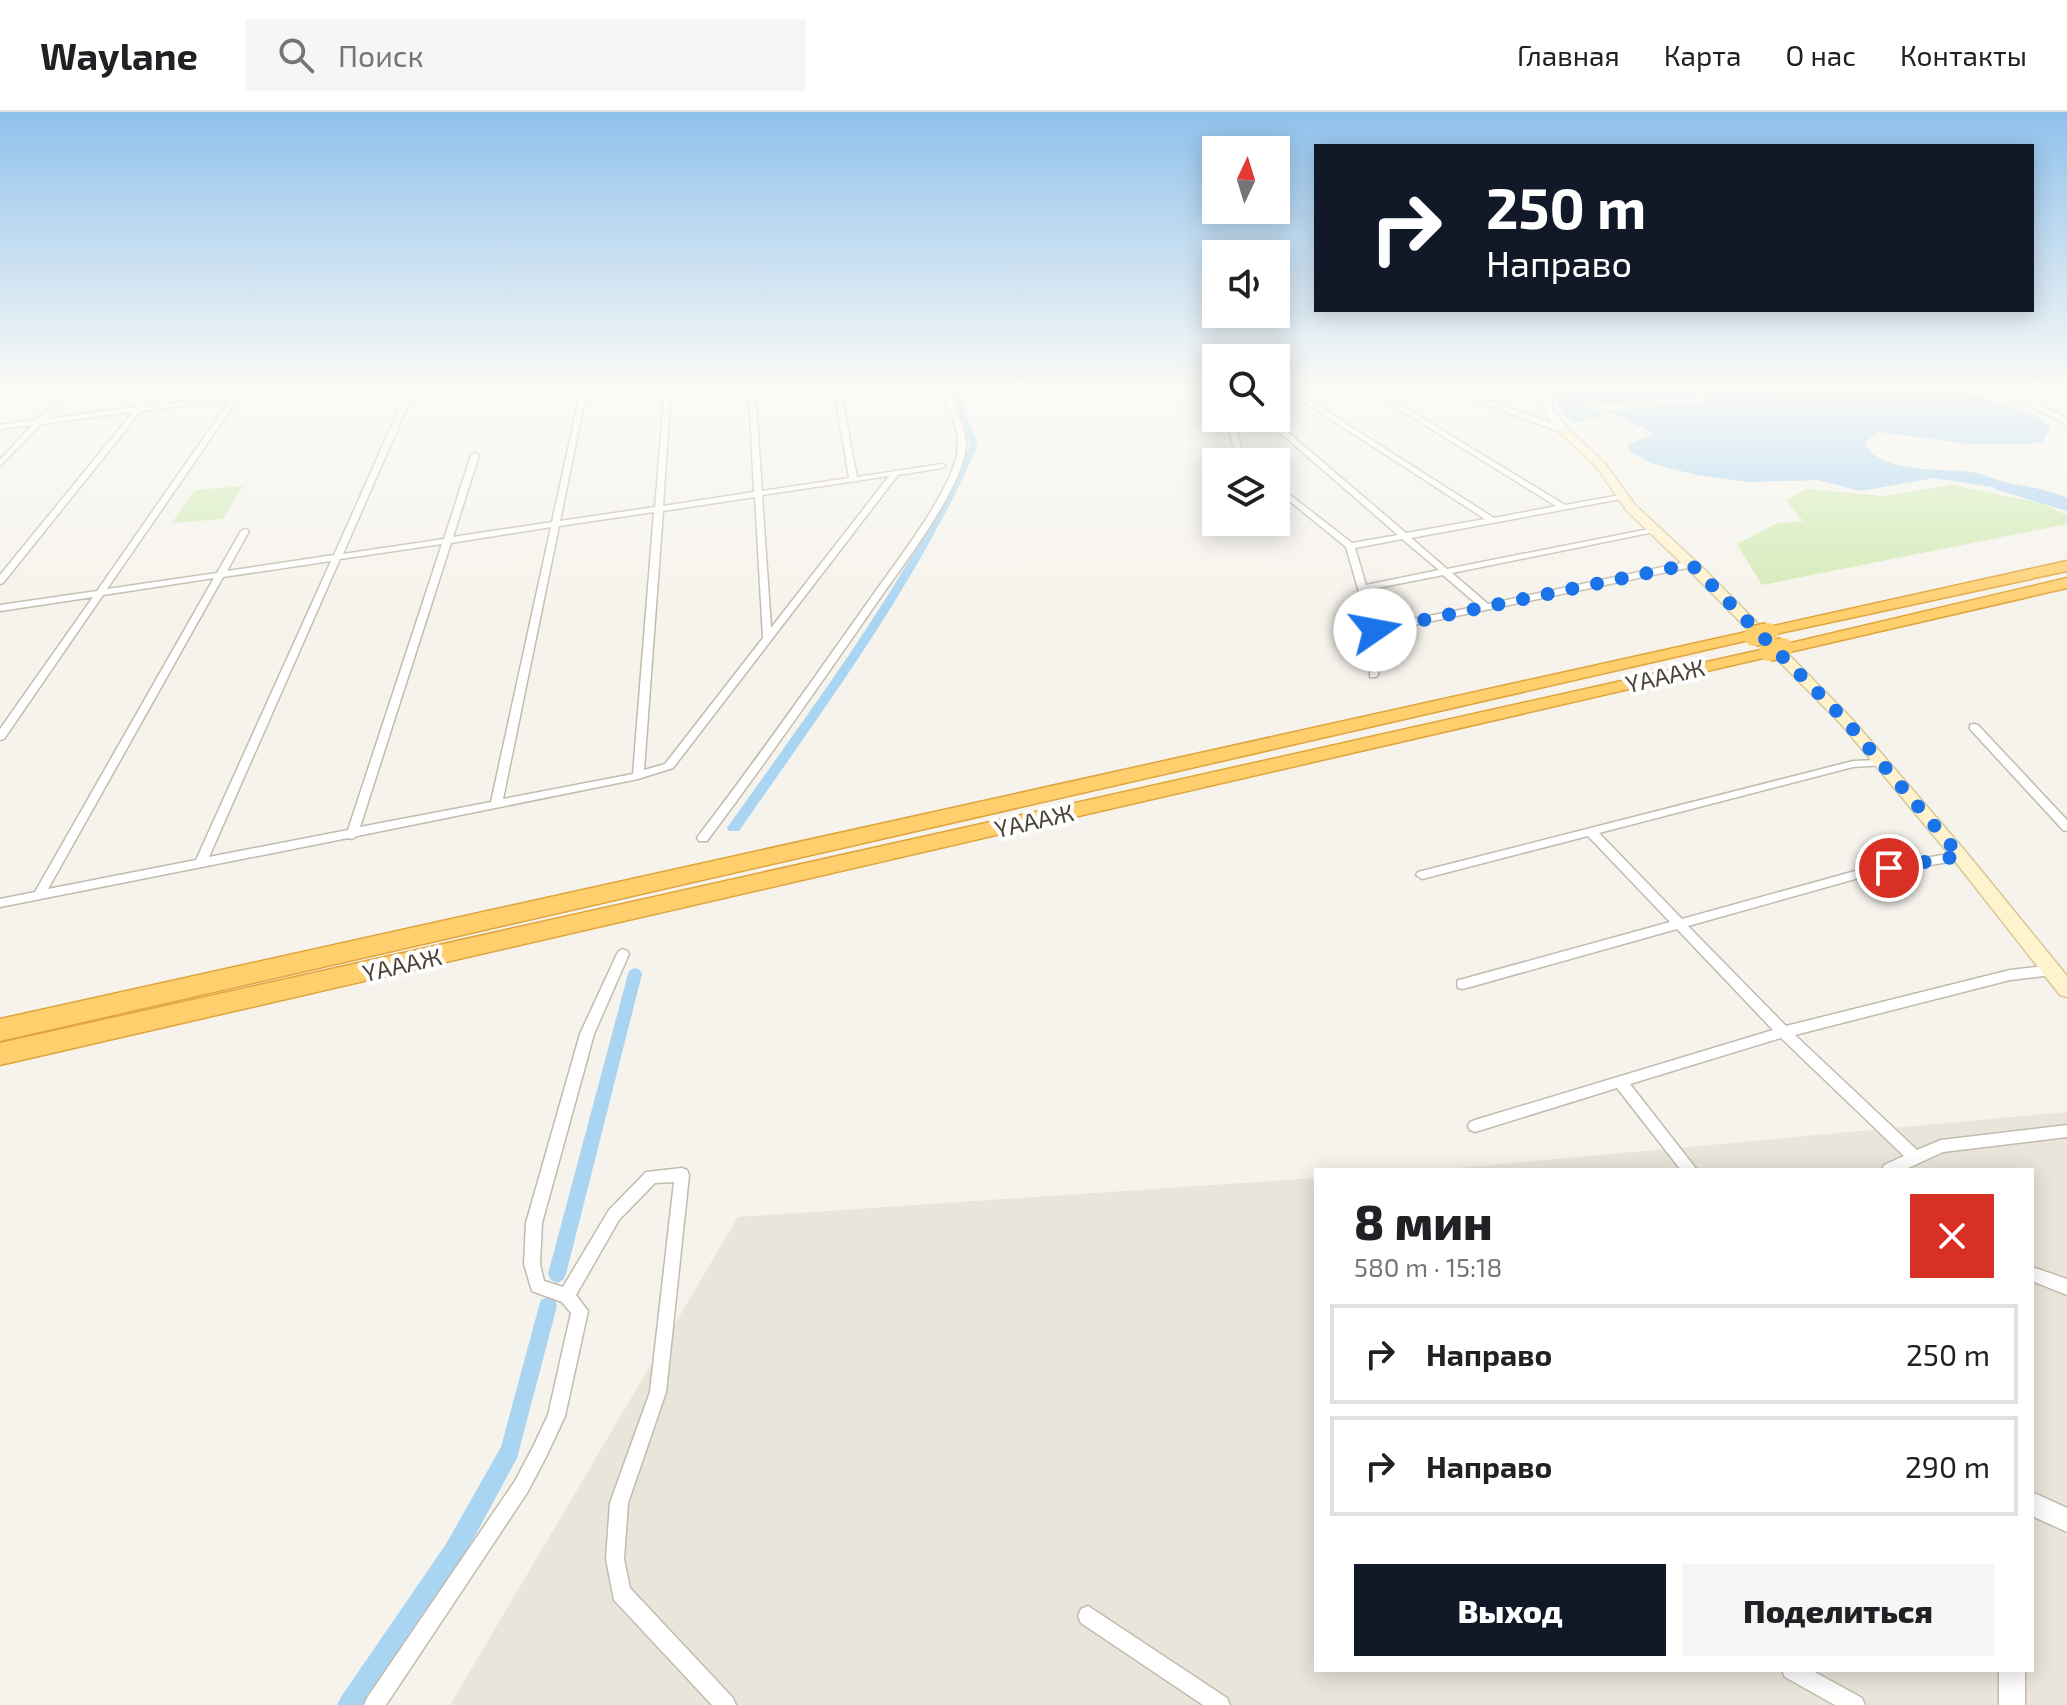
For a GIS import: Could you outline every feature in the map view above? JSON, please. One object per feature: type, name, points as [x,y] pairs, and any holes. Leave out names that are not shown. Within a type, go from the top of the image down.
[{"type":"highway","name":"ҮАААЖ","points":[[0,1054],[757,884],[1768,642],[2067,566]]},
{"type":"highway","name":"ҮАААЖ","points":[[0,1030],[772,856],[1768,642],[2067,583]]},
{"type":"main road","points":[[1599,463],[1621,497],[1835,711],[1960,856],[2067,990]]},
{"type":"street","points":[[0,581],[94,463]]},
{"type":"street","points":[[0,737],[191,463]]},
{"type":"street","points":[[200,864],[379,463]]},
{"type":"street","points":[[352,835],[472,463]]},
{"type":"street","points":[[496,805],[569,463]]},
{"type":"street","points":[[638,776],[662,463]]},
{"type":"street","points":[[756,463],[767,637]]},
{"type":"street","points":[[850,463],[853,478]]},
{"type":"street","points":[[703,838],[762,762],[916,539],[949,483],[956,463]]},
{"type":"street","points":[[1319,463],[1486,607]]},
{"type":"street","points":[[1403,463],[1492,520]]},
{"type":"street","points":[[1492,463],[1563,507]]},
{"type":"street","points":[[0,608],[942,466]]},
{"type":"street","points":[[0,903],[352,835],[638,776],[669,766],[896,472]]},
{"type":"street","points":[[1290,497],[1350,546],[1375,630],[1373,675]]},
{"type":"street","points":[[1350,546],[1621,497]]},
{"type":"street","points":[[1364,588],[1654,530]]},
{"type":"street","points":[[39,895],[245,531]]},
{"type":"street","points":[[1375,630],[1691,564]]},
{"type":"street","points":[[1974,727],[2067,827]]},
{"type":"street","points":[[1422,875],[1853,764],[1880,763]]},
{"type":"street","points":[[1590,831],[1783,1032],[1916,1158]]},
{"type":"street","points":[[1463,984],[1866,872],[1960,856]]},
{"type":"street","points":[[374,1705],[521,1487],[556,1416],[580,1311],[567,1296],[538,1286],[532,1264],[534,1223],[587,1034],[623,954]]},
{"type":"street","points":[[1475,1126],[1783,1032],[2010,975],[2052,970]]},
{"type":"street","points":[[1620,1081],[1688,1168]]},
{"type":"street","points":[[1894,1168],[1941,1146],[2067,1131]]},
{"type":"street","points":[[567,1296],[614,1215],[651,1177],[682,1175],[658,1392],[619,1503],[615,1559],[621,1593],[721,1703]]},
{"type":"street","points":[[2034,1275],[2067,1287]]},
{"type":"street","points":[[2034,1505],[2067,1520]]},
{"type":"street","points":[[1088,1616],[1220,1705]]},
{"type":"street","points":[[1796,1672],[1855,1705]]},
{"type":"street","points":[[2012,1672],[2012,1705]]},
{"type":"shaded area","points":[[2067,1112],[2067,1705],[450,1705],[738,1217],[1314,1178],[1314,1672],[2034,1672],[2034,1168],[1459,1168]]},
{"type":"green space","points":[[1951,485],[2040,503],[2067,515],[2067,524],[1762,585],[1737,544],[1777,523],[1803,521],[1786,501],[1806,489],[1884,496]]},
{"type":"green space","points":[[243,486],[223,519],[172,523],[195,490]]},
{"type":"water","points":[[1893,463],[1977,473],[2053,493],[2067,498],[2067,503],[2043,495],[1934,478],[1860,491],[1818,480],[1749,482],[1697,475],[1653,464]]},
{"type":"waterway","points":[[734,828],[896,594],[925,545],[966,463]]},
{"type":"waterway","points":[[2000,486],[2067,506]]},
{"type":"waterway","points":[[557,1274],[635,974]]},
{"type":"waterway","points":[[349,1705],[454,1552],[510,1451],[548,1306]]},
{"type":"route","points":[[1375,630],[1691,564],[1846,721],[1960,856],[1889,868]]}]
